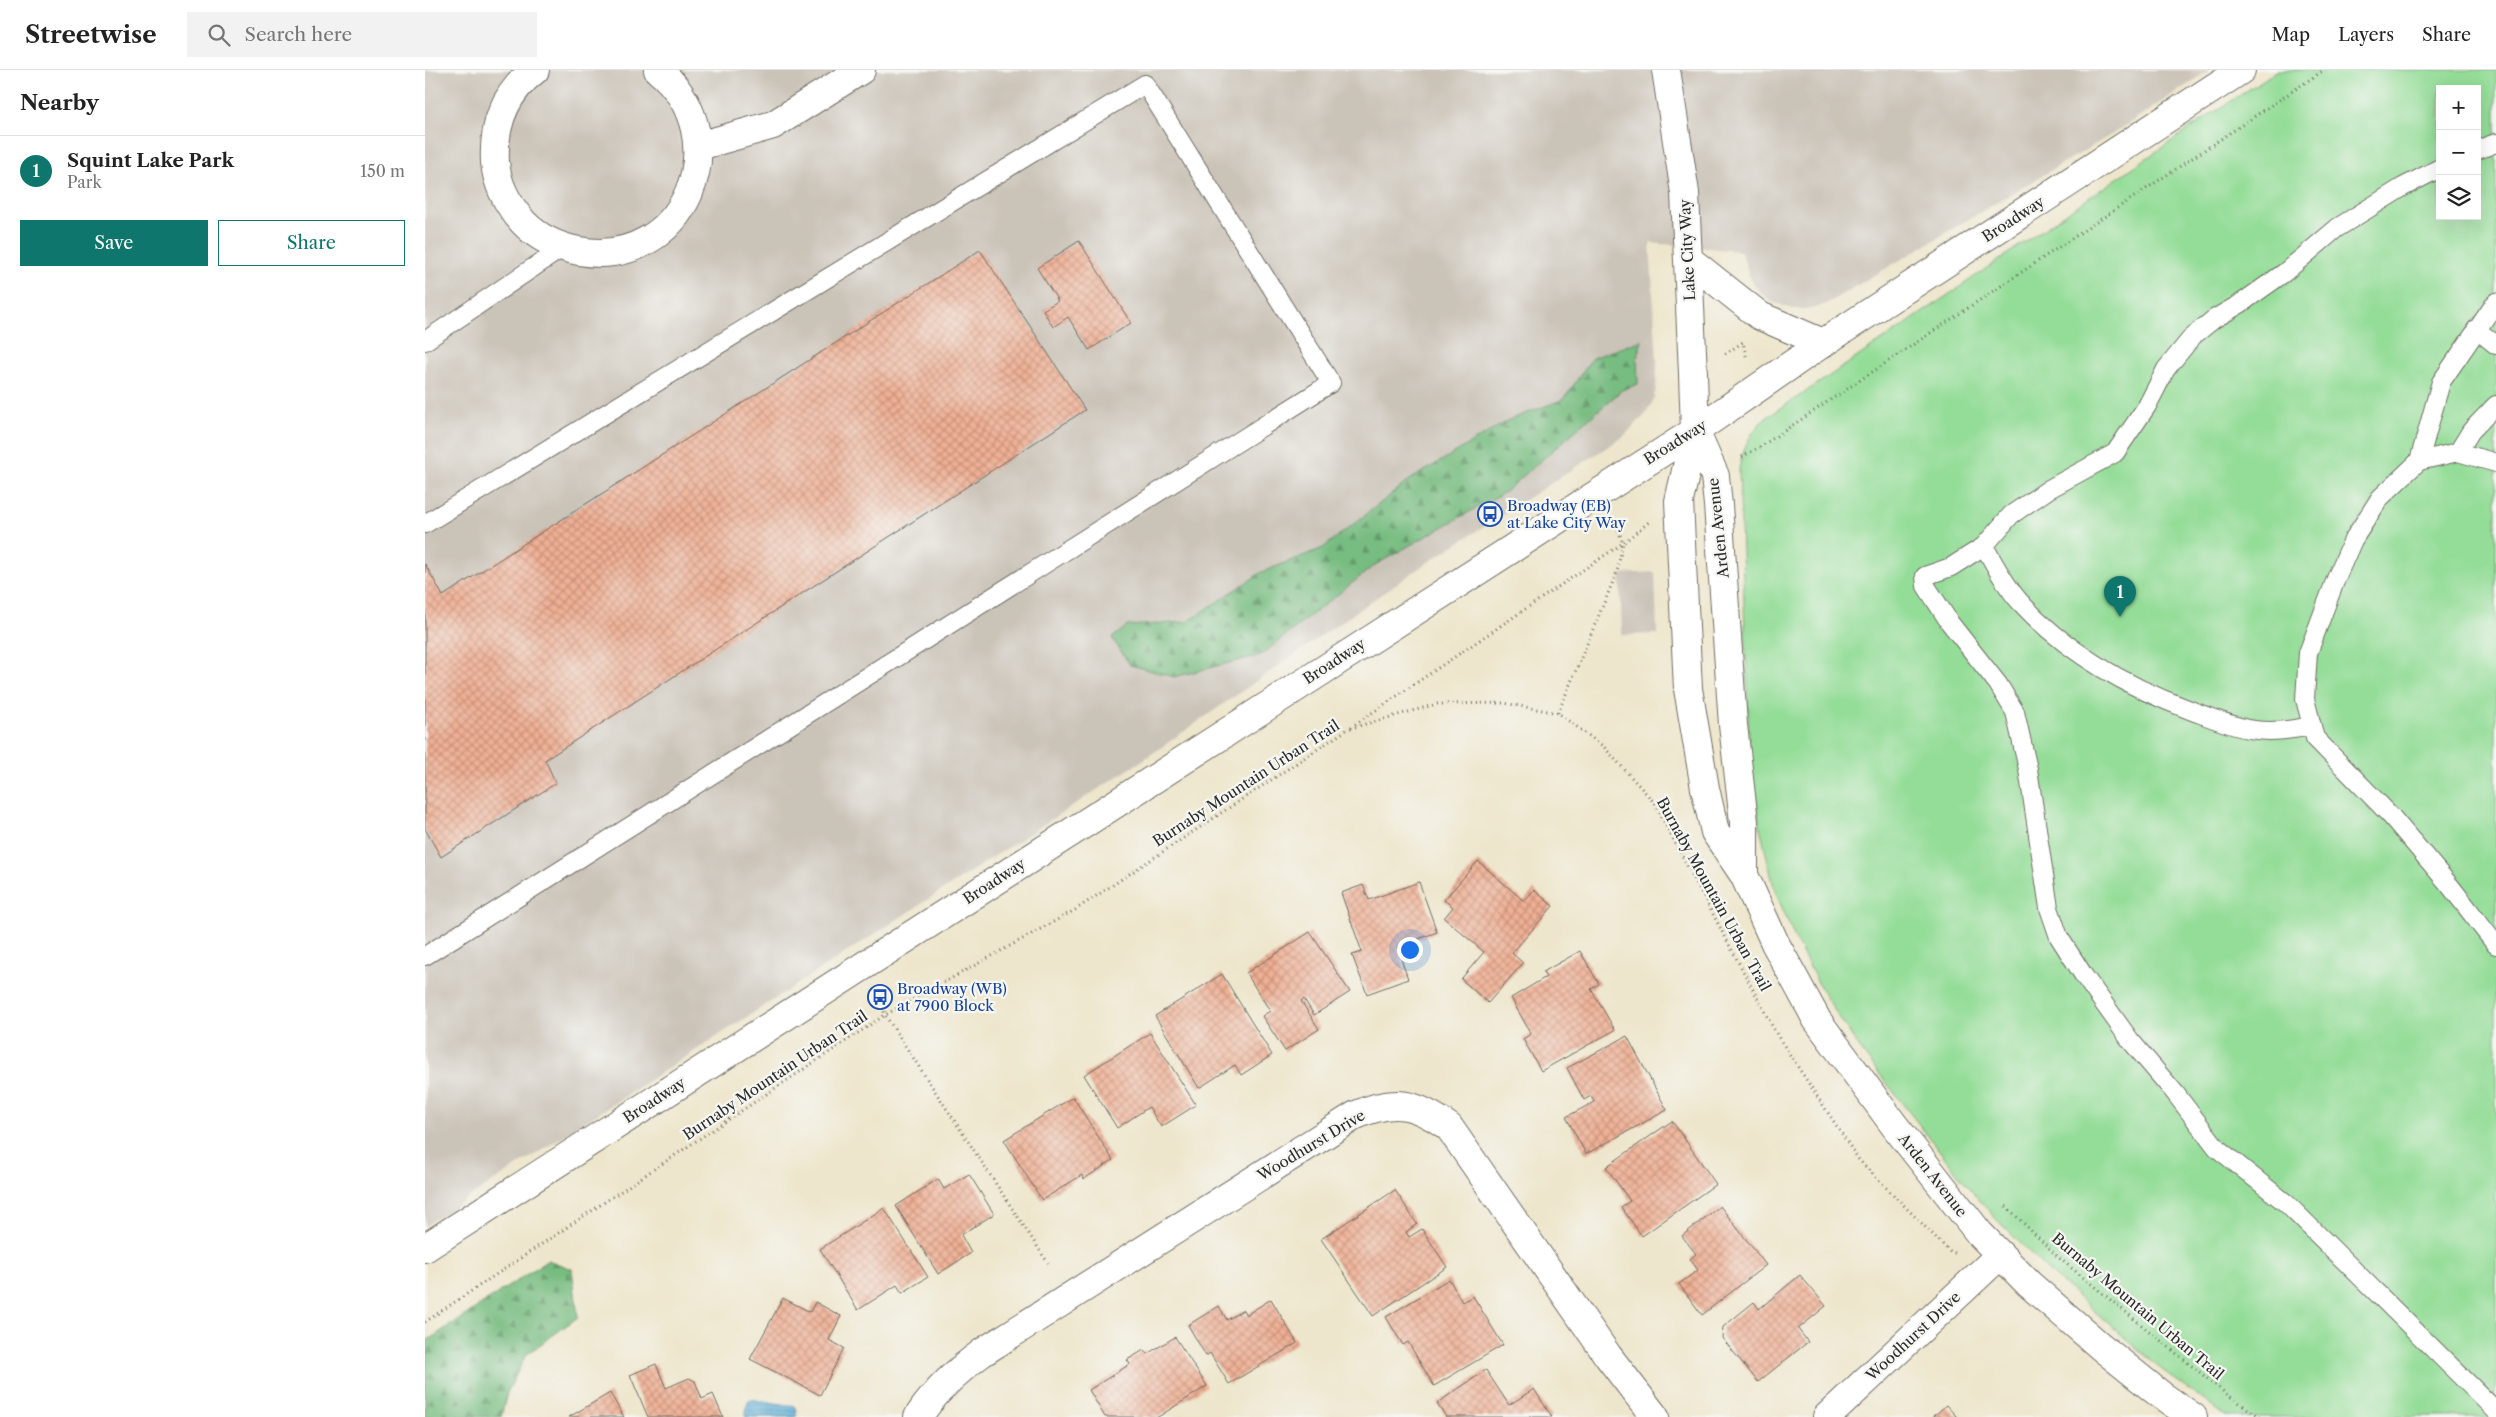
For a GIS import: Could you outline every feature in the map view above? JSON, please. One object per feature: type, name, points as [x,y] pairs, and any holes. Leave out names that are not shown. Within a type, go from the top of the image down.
[{"type":"street","points":[[535,70],[522,80],[503,108],[494,141],[496,175],[509,206],[532,231],[562,248],[595,254],[628,249],[658,234],[681,209],[695,179],[699,146],[692,112],[674,83],[658,70]]},
{"type":"street","points":[[699,146],[773,125],[861,70]]},
{"type":"street","name":"Lake City Way","points":[[1666,70],[1685,193],[1695,430]]},
{"type":"street","name":"Broadway","points":[[425,1248],[1695,430],[1823,343],[2241,70]]},
{"type":"street","points":[[1688,259],[1760,316],[1823,343]]},
{"type":"street","name":"Arden Avenue","points":[[1695,430],[1715,476],[1733,725],[1744,822],[1744,875]]},
{"type":"street","name":"Arden Avenue","points":[[1695,430],[1679,501],[1688,689],[1705,788],[1715,832],[1744,875],[1775,944],[1817,1020],[1893,1125],[1979,1233],[2029,1284],[2101,1346],[2161,1395],[2193,1417]]},
{"type":"street","name":"Woodhurst Drive","points":[[918,1417],[930,1399],[950,1377],[983,1352],[1356,1115],[1375,1107],[1397,1104],[1414,1107],[1431,1114],[1449,1127],[1608,1356],[1655,1417]]},
{"type":"street","name":"Woodhurst Drive","points":[[1827,1417],[2000,1255]]},
{"type":"lane","points":[[425,524],[1145,84],[1331,384],[425,956]]},
{"type":"lane","points":[[2481,149],[2496,143]]},
{"type":"lane","points":[[2436,170],[2337,228],[2284,273],[2240,304],[2214,319],[2193,336],[2166,369],[2147,406],[2115,453],[2049,489],[2019,510],[1984,546],[1951,567],[1925,576],[1926,586],[1951,623],[1998,684],[2015,712],[2028,770],[2049,908],[2059,937],[2130,1040],[2175,1093],[2217,1148],[2287,1204],[2496,1411]]},
{"type":"lane","points":[[425,341],[562,248]]},
{"type":"lane","points":[[2496,302],[2441,382],[2419,460],[2380,498],[2353,540],[2337,576],[2308,653],[2305,699],[2315,738],[2391,816],[2451,886],[2496,945]]},
{"type":"lane","points":[[2476,329],[2496,345]]},
{"type":"lane","points":[[2458,452],[2471,431],[2496,405]]},
{"type":"lane","points":[[2419,460],[2458,452],[2496,463]]},
{"type":"lane","points":[[1984,546],[2020,602],[2043,624],[2122,682],[2216,720],[2249,729],[2282,731],[2312,726]]},
{"type":"path","points":[[1741,458],[2325,70]]},
{"type":"path","points":[[1725,354],[1743,342],[1747,357]]},
{"type":"path","points":[[1558,713],[1617,572],[1623,543],[1617,527]]},
{"type":"path","points":[[1348,729],[1623,543],[1639,529]]},
{"type":"path","name":"Burnaby Mountain Urban Trail","points":[[425,1322],[885,1015],[1075,910],[1348,729],[1437,704],[1504,703],[1558,713],[1604,747],[1653,801],[1777,1035],[1859,1160],[1951,1253],[1959,1253]]},
{"type":"path","points":[[880,997],[885,1015],[1048,1263]]},
{"type":"path","name":"Burnaby Mountain Urban Trail","points":[[2006,1206],[2058,1256],[2225,1393],[2260,1417]]},
{"type":"shaded area","points":[[425,70],[2210,70],[2114,133],[1826,304],[1813,309],[1793,309],[1772,302],[1762,294],[1751,281],[1741,251],[1650,243],[1657,361],[1656,388],[1653,401],[1645,415],[1623,437],[1419,568],[1143,760],[425,1226]]},
{"type":"shaded area","points":[[1655,572],[1657,634],[1622,635],[1620,574]]},
{"type":"green space","points":[[2278,70],[2496,70],[2496,1417],[2227,1417],[2162,1370],[2045,1268],[1995,1218],[1964,1182],[1863,1053],[1825,996],[1797,943],[1775,891],[1761,833],[1750,765],[1739,470],[1744,449],[1750,437],[1763,420]]},
{"type":"green space","points":[[1642,340],[1637,359],[1638,384],[1622,390],[1505,492],[1375,565],[1261,655],[1174,677],[1130,665],[1112,638],[1127,626],[1187,622],[1262,572],[1323,548],[1411,479],[1509,420],[1564,399],[1592,358]]},
{"type":"green space","points":[[548,1260],[572,1269],[578,1317],[526,1355],[507,1393],[501,1417],[425,1417],[425,1342]]},
{"type":"water","points":[[750,1399],[795,1406],[797,1410],[796,1417],[745,1417]]},
{"type":"building","points":[[1079,241],[1131,323],[1089,350],[1068,317],[1053,327],[1043,310],[1058,301],[1037,268]]},
{"type":"building","points":[[980,250],[1085,410],[545,760],[556,783],[441,857],[425,829],[425,564],[443,596]]},
{"type":"building","points":[[1478,861],[1524,901],[1534,890],[1553,906],[1512,953],[1523,963],[1488,1003],[1461,979],[1484,952],[1444,918],[1453,907],[1444,900]]},
{"type":"building","points":[[1419,882],[1437,932],[1397,947],[1408,979],[1367,994],[1352,955],[1362,952],[1341,893],[1363,885],[1369,900]]},
{"type":"building","points":[[1310,932],[1350,992],[1314,1015],[1304,999],[1301,1001],[1319,1029],[1285,1051],[1262,1016],[1270,1011],[1246,973]]},
{"type":"building","points":[[1580,951],[1599,984],[1591,989],[1615,1030],[1541,1071],[1523,1039],[1531,1034],[1511,998],[1546,977],[1543,972]]},
{"type":"building","points":[[1222,974],[1272,1055],[1241,1075],[1235,1065],[1199,1088],[1155,1016]]},
{"type":"building","points":[[1150,1033],[1196,1105],[1161,1127],[1149,1107],[1117,1128],[1084,1075]]},
{"type":"building","points":[[1627,1036],[1667,1110],[1586,1154],[1566,1117],[1594,1102],[1591,1096],[1584,1100],[1567,1068]]},
{"type":"building","points":[[1073,1097],[1113,1160],[1084,1179],[1082,1175],[1042,1200],[1004,1140]]},
{"type":"building","points":[[1672,1121],[1716,1184],[1642,1236],[1621,1207],[1630,1201],[1606,1167]]},
{"type":"building","points":[[969,1174],[994,1214],[961,1235],[971,1253],[938,1274],[896,1206],[938,1179],[944,1189]]},
{"type":"building","points":[[1395,1190],[1417,1224],[1406,1232],[1409,1237],[1422,1229],[1447,1267],[1373,1316],[1321,1239]]},
{"type":"building","points":[[1720,1206],[1766,1265],[1702,1315],[1679,1284],[1698,1270],[1690,1259],[1696,1254],[1682,1236]]},
{"type":"building","points":[[884,1208],[928,1277],[902,1293],[897,1285],[858,1310],[820,1249]]},
{"type":"building","points":[[1800,1275],[1826,1306],[1798,1329],[1808,1342],[1758,1382],[1722,1338],[1723,1327],[1754,1302],[1759,1309]]},
{"type":"building","points":[[1449,1279],[1462,1302],[1473,1296],[1503,1345],[1434,1386],[1408,1342],[1403,1345],[1386,1317]]},
{"type":"building","points":[[783,1298],[810,1312],[815,1302],[841,1316],[829,1340],[844,1348],[820,1395],[750,1359]]},
{"type":"building","points":[[1271,1299],[1297,1343],[1229,1384],[1210,1353],[1206,1356],[1188,1325],[1219,1306],[1227,1320],[1243,1310],[1246,1315]]},
{"type":"building","points":[[1175,1337],[1207,1386],[1158,1417],[1105,1417],[1089,1390],[1130,1364],[1127,1360],[1144,1350],[1147,1354]]},
{"type":"building","points":[[656,1364],[666,1388],[689,1378],[695,1381],[702,1399],[713,1394],[723,1417],[648,1417],[630,1375]]},
{"type":"building","points":[[1486,1370],[1509,1405],[1534,1389],[1552,1417],[1446,1417],[1437,1403]]},
{"type":"building","points":[[610,1393],[624,1417],[569,1417]]},
{"type":"building","points":[[1946,1405],[1957,1417],[1933,1417]]},
{"type":"place","name":"Broadway (EB) at Lake City Way","points":[[1490,514]]},
{"type":"place","name":"Squint Lake Park","points":[[2120,617]]},
{"type":"place","name":"Broadway (WB) at 7900 Block","points":[[880,997]]}]
